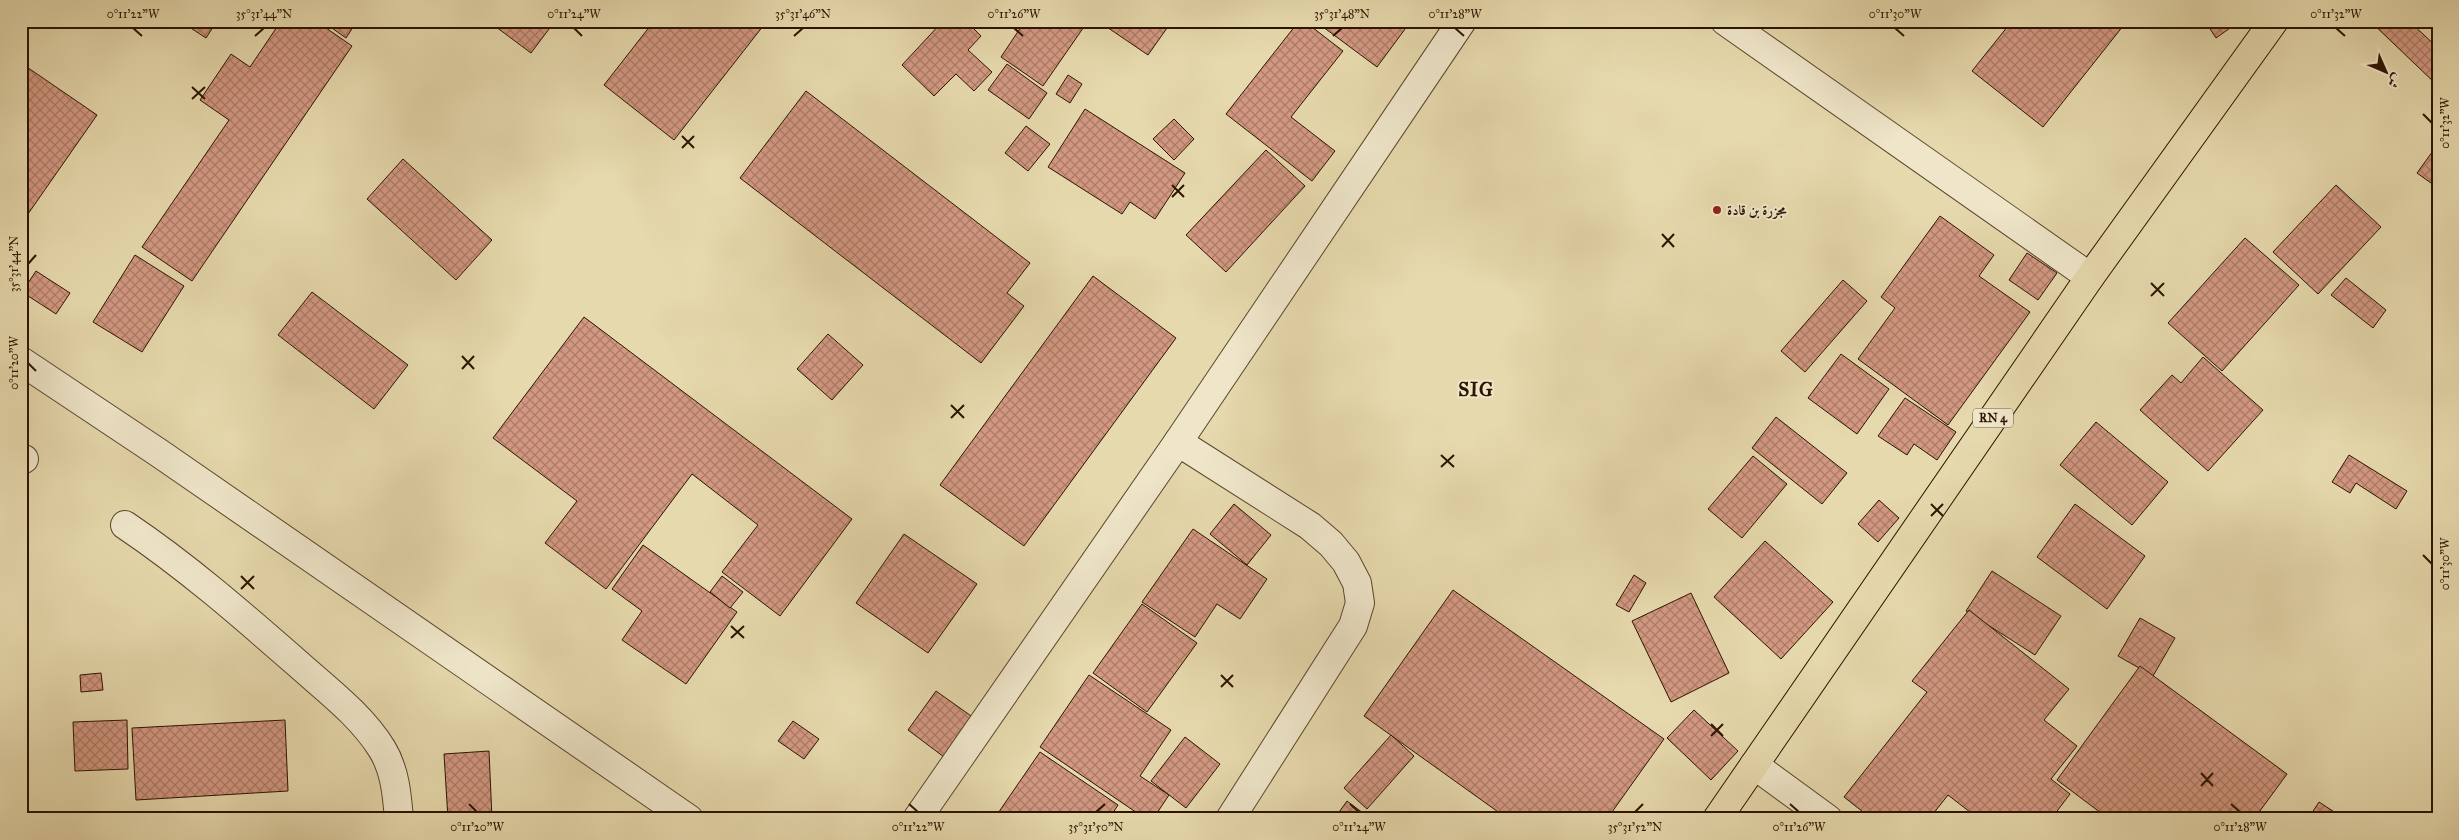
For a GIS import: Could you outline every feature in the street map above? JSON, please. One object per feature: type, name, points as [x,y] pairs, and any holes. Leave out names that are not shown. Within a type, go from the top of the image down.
[{"type":"main road","name":"RN 4","points":[[1717,819],[2090,277],[2274,21]]},
{"type":"street","points":[[917,819],[1178,442],[1462,21]]},
{"type":"street","points":[[1725,21],[2090,277]]},
{"type":"street","points":[[21,361],[159,453],[689,819]]},
{"type":"street","points":[[1178,442],[1310,526],[1331,544],[1346,562],[1357,584],[1360,603],[1353,626],[1230,819]]},
{"type":"street","points":[[125,525],[159,548],[230,604],[360,722],[382,750],[395,781],[399,819]]},
{"type":"street","points":[[1754,765],[1828,819]]},
{"type":"building","points":[[180,21],[217,21],[206,38]]},
{"type":"building","points":[[281,21],[316,21],[352,46],[192,281],[142,247],[229,120],[200,100],[231,54],[250,67]]},
{"type":"building","points":[[322,21],[357,21],[346,38]]},
{"type":"building","points":[[488,21],[555,21],[531,53]]},
{"type":"building","points":[[654,21],[767,21],[674,140],[604,85]]},
{"type":"building","points":[[943,21],[966,21],[981,36],[968,50],[992,72],[974,91],[956,74],[934,96],[902,65]]},
{"type":"building","points":[[1025,21],[1088,21],[1043,86],[1001,57]]},
{"type":"building","points":[[1098,21],[1158,21],[1167,28],[1148,55]]},
{"type":"building","points":[[1299,21],[1304,21],[1343,51],[1291,117],[1335,151],[1312,181],[1226,114]]},
{"type":"building","points":[[1315,21],[1411,21],[1377,67]]},
{"type":"building","points":[[2012,21],[2127,21],[2043,127],[1972,71]]},
{"type":"building","points":[[2205,21],[2230,21],[2233,26],[2216,38]]},
{"type":"building","points":[[2370,21],[2409,21],[2438,48],[2438,86]]},
{"type":"building","points":[[21,63],[97,115],[21,224]]},
{"type":"building","points":[[1007,64],[1047,93],[1029,119],[988,90]]},
{"type":"building","points":[[1068,75],[1082,84],[1070,103],[1056,94]]},
{"type":"building","points":[[806,91],[1030,263],[1007,293],[1024,306],[981,363],[740,178]]},
{"type":"building","points":[[1085,109],[1185,173],[1155,219],[1130,202],[1122,214],[1048,167]]},
{"type":"building","points":[[1174,119],[1194,139],[1174,160],[1153,139]]},
{"type":"building","points":[[1026,126],[1050,144],[1028,171],[1005,153]]},
{"type":"building","points":[[2438,144],[2438,188],[2417,173]]},
{"type":"building","points":[[1266,150],[1305,186],[1226,272],[1186,235]]},
{"type":"building","points":[[403,159],[492,240],[456,280],[367,199]]},
{"type":"building","points":[[2336,185],[2381,227],[2318,294],[2273,252]]},
{"type":"building","points":[[1940,216],[1994,255],[1979,276],[2030,312],[1948,425],[1858,359],[1895,308],[1881,297]]},
{"type":"building","points":[[2245,238],[2299,285],[2222,371],[2168,323]]},
{"type":"building","points":[[2027,253],[2057,273],[2038,300],[2009,280]]},
{"type":"building","points":[[135,255],[184,286],[142,352],[93,322]]},
{"type":"building","points":[[36,271],[70,293],[56,314],[22,292]]},
{"type":"building","points":[[1093,276],[1176,338],[1024,546],[940,485]]},
{"type":"building","points":[[2346,278],[2386,310],[2373,328],[2331,295]]},
{"type":"building","points":[[1843,280],[1867,301],[1805,372],[1781,351]]},
{"type":"building","points":[[312,292],[408,365],[374,409],[278,335]]},
{"type":"building","points":[[584,317],[852,519],[780,616],[722,572],[758,525],[692,474],[606,589],[545,543],[577,501],[493,438]]},
{"type":"building","points":[[828,334],[863,365],[832,400],[797,369]]},
{"type":"building","points":[[1841,354],[1889,389],[1857,434],[1808,398]]},
{"type":"building","points":[[2203,357],[2263,410],[2208,471],[2140,410],[2172,375],[2181,383]]},
{"type":"building","points":[[1905,398],[1956,432],[1937,460],[1914,444],[1907,455],[1878,436]]},
{"type":"building","points":[[1776,417],[1847,473],[1822,504],[1752,448]]},
{"type":"building","points":[[2096,422],[2168,482],[2132,525],[2060,465]]},
{"type":"building","points":[[2349,455],[2407,491],[2396,509],[2356,483],[2350,493],[2332,482]]},
{"type":"building","points":[[1753,456],[1787,484],[1742,538],[1708,509]]},
{"type":"building","points":[[1879,500],[1899,518],[1878,542],[1858,524]]},
{"type":"building","points":[[1234,504],[1271,535],[1247,565],[1210,534]]},
{"type":"building","points":[[2075,504],[2145,556],[2107,609],[2037,557]]},
{"type":"building","points":[[1193,529],[1267,579],[1240,619],[1217,604],[1195,637],[1142,602]]},
{"type":"building","points":[[904,534],[977,584],[928,653],[856,603]]},
{"type":"building","points":[[1765,541],[1833,602],[1781,659],[1714,597]]},
{"type":"building","points":[[643,545],[737,612],[686,684],[622,640],[642,611],[612,589]]},
{"type":"building","points":[[1992,571],[2061,616],[2035,655],[1966,611]]},
{"type":"building","points":[[1634,575],[1646,583],[1629,612],[1616,605]]},
{"type":"building","points":[[722,576],[743,592],[730,608],[710,592]]},
{"type":"building","points":[[1453,590],[1664,739],[1607,819],[1508,819],[1364,716]]},
{"type":"building","points":[[1691,593],[1729,673],[1671,702],[1632,621]]},
{"type":"building","points":[[1142,604],[1197,643],[1147,712],[1093,673]]},
{"type":"building","points":[[1969,610],[2069,689],[2044,720],[2077,746],[2051,779],[2070,794],[2051,819],[1979,819],[1948,795],[1929,819],[1872,819],[1844,797],[1927,692],[1912,681]]},
{"type":"building","points":[[2140,618],[2175,638],[2153,676],[2118,656]]},
{"type":"building","points":[[2140,666],[2287,774],[2254,819],[2109,819],[2057,780]]},
{"type":"building","points":[[101,673],[103,690],[81,692],[80,675]]},
{"type":"building","points":[[1089,675],[1171,730],[1140,776],[1169,795],[1153,819],[1146,819],[1040,747]]},
{"type":"building","points":[[936,691],[974,718],[944,757],[908,730]]},
{"type":"building","points":[[1694,710],[1738,751],[1711,780],[1667,738]]},
{"type":"building","points":[[127,720],[128,769],[75,771],[73,722]]},
{"type":"building","points":[[285,720],[288,791],[136,800],[132,728]]},
{"type":"building","points":[[793,721],[819,739],[804,759],[778,741]]},
{"type":"building","points":[[1391,735],[1414,756],[1367,809],[1344,788]]},
{"type":"building","points":[[1185,737],[1220,764],[1186,808],[1151,781]]},
{"type":"building","points":[[489,751],[492,819],[448,819],[444,754]]},
{"type":"building","points":[[1040,752],[1118,805],[1109,819],[994,819]]},
{"type":"building","points":[[1347,801],[1371,819],[1334,819]]},
{"type":"building","points":[[2319,802],[2345,819],[2308,819]]},
{"type":"place","name":"مجزرة بن قادة","points":[[1717,210]]},
{"type":"district","name":"SIG","points":[[1476,389]]}]
